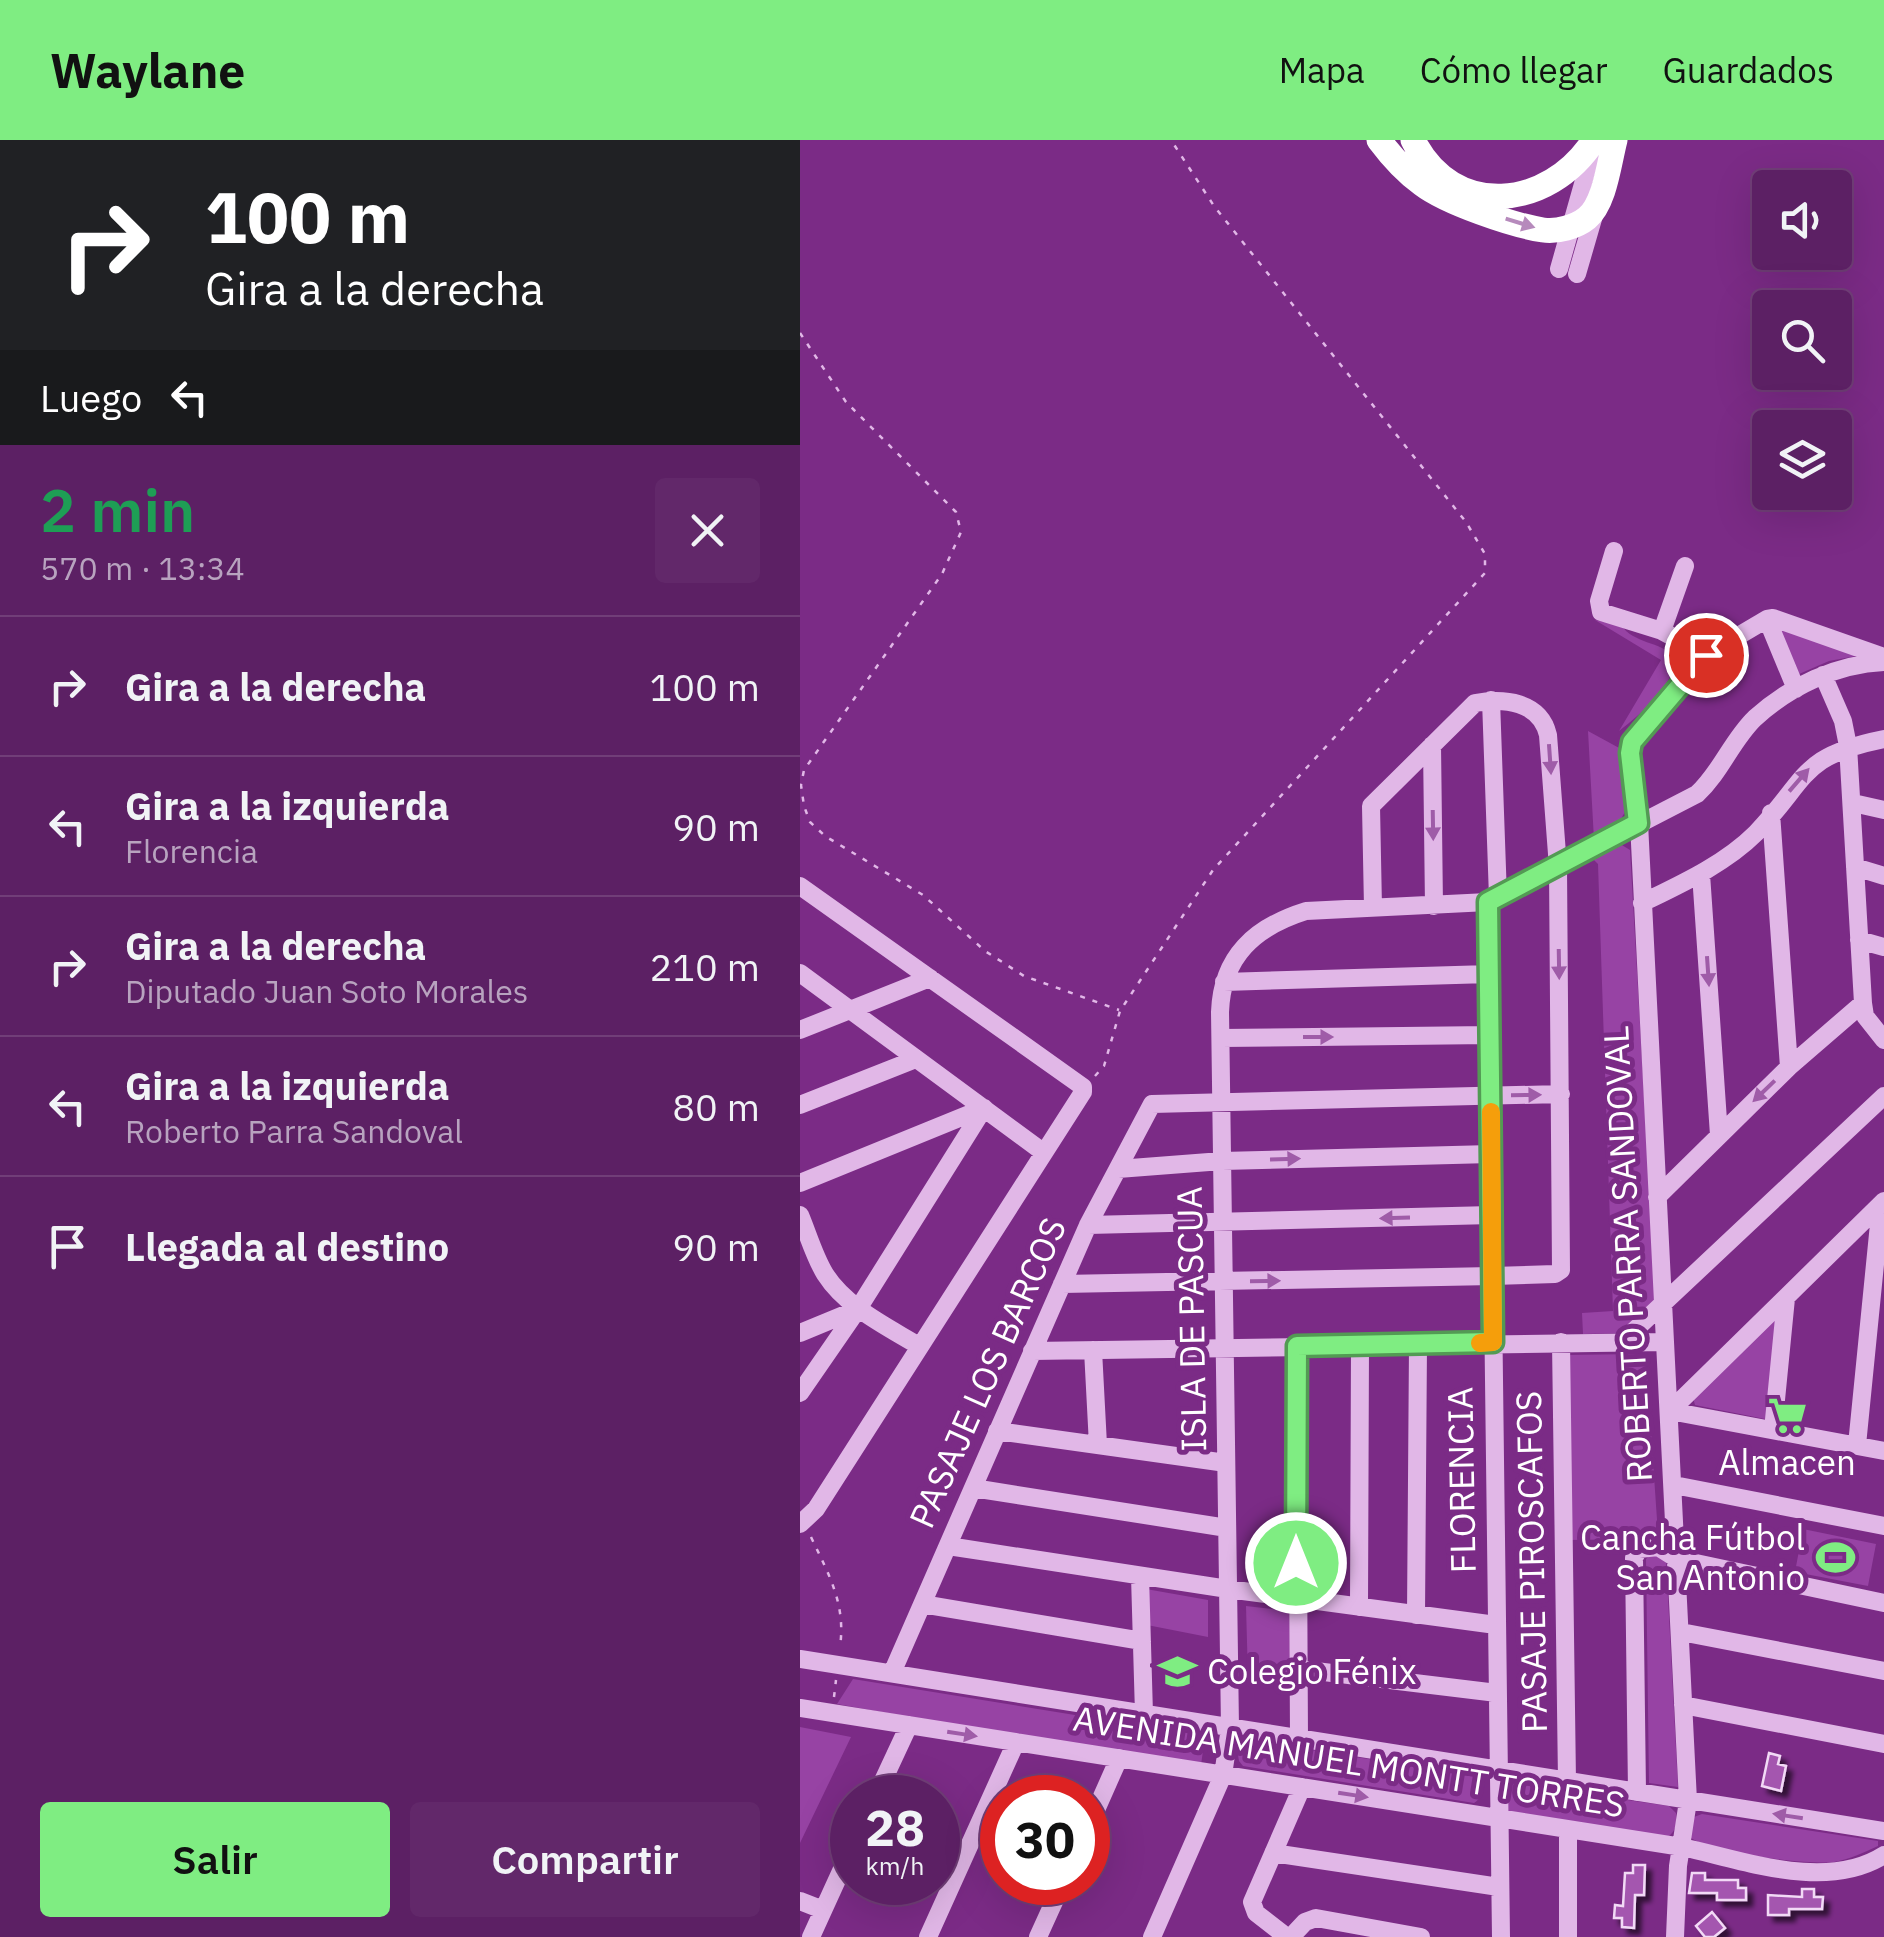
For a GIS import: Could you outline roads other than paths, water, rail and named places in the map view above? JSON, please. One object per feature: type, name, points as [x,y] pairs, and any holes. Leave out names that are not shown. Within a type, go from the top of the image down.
[{"type":"highway","points":[[1379,140],[1409,174],[1451,200],[1544,230],[1572,226],[1596,209],[1615,140]]},
{"type":"highway","points":[[1413,140],[1427,162],[1450,183],[1468,192],[1500,196],[1525,192],[1557,178],[1578,162],[1594,140]]},
{"type":"street","points":[[1594,140],[1572,226],[1568,272],[1596,209]]},
{"type":"street","points":[[1614,551],[1599,601],[1601,612],[1662,631],[1706,655]]},
{"type":"street","points":[[1662,631],[1685,566]]},
{"type":"street","points":[[1796,688],[1767,620],[1773,618],[1884,660]]},
{"type":"street","name":"ROBERTO PARRA SANDOVAL","points":[[1676,1937],[1678,1866],[1688,1801],[1638,823],[1630,753],[1632,742],[1706,655],[1767,620]]},
{"type":"street","points":[[1493,900],[1697,794],[1712,780],[1754,719],[1796,688],[1847,666],[1884,660]]},
{"type":"street","points":[[1824,675],[1843,721],[1848,746],[1860,940],[1871,1014],[1884,1040]]},
{"type":"street","name":"FLORENCIA","points":[[1491,700],[1493,900],[1489,974],[1501,1937]]},
{"type":"street","points":[[1062,1284],[1493,1276],[1555,1274],[1561,1270],[1558,866],[1545,722],[1513,702],[1474,702],[1371,806],[1373,908]]},
{"type":"street","points":[[1642,902],[1701,874],[1755,834],[1807,768],[1848,746],[1884,739]]},
{"type":"street","points":[[1432,745],[1434,906]]},
{"type":"street","points":[[1853,803],[1884,810]]},
{"type":"street","points":[[1772,813],[1789,1067]]},
{"type":"street","points":[[1855,868],[1884,876]]},
{"type":"street","points":[[1701,874],[1718,1134]]},
{"type":"street","points":[[800,886],[1083,1087],[1082,1098],[1043,1152],[816,1509],[801,1519]]},
{"type":"street","name":"ISLA DE PASCUA","points":[[1154,1936],[1223,1775],[1230,1728],[1220,996],[1224,982],[1248,941],[1278,920],[1306,911],[1493,900]]},
{"type":"street","points":[[1860,940],[1884,947]]},
{"type":"street","points":[[800,974],[1043,1152]]},
{"type":"street","points":[[1224,982],[1489,974]]},
{"type":"street","points":[[800,1030],[930,978]]},
{"type":"street","points":[[1657,1197],[1789,1067],[1871,1014]]},
{"type":"street","points":[[1221,1038],[1490,1036]]},
{"type":"street","points":[[800,1105],[916,1059]]},
{"type":"street","points":[[1222,1103],[1561,1094]]},
{"type":"street","points":[[1622,1342],[1884,1096]]},
{"type":"street","name":"PASAJE LOS BARCOS","points":[[892,1673],[1088,1225],[1152,1104],[1222,1103]]},
{"type":"street","points":[[800,1183],[984,1108]]},
{"type":"street","points":[[800,1393],[858,1309],[984,1108]]},
{"type":"street","points":[[1118,1168],[1222,1161],[1492,1154]]},
{"type":"street","points":[[1670,1411],[1882,1202]]},
{"type":"street","points":[[1857,1445],[1882,1202]]},
{"type":"street","points":[[800,1215],[808,1260],[858,1309],[919,1346]]},
{"type":"street","points":[[1088,1225],[1492,1215]]},
{"type":"street","points":[[1772,1430],[1786,1298]]},
{"type":"street","points":[[800,1334],[858,1309]]},
{"type":"street","name":"PASAJE PIROSCAFOS","points":[[1561,1342],[1567,1780]]},
{"type":"street","points":[[1032,1351],[1665,1342]]},
{"type":"street","points":[[1416,1615],[1418,1344]]},
{"type":"street","points":[[1358,1607],[1360,1345]]},
{"type":"street","points":[[1297,1346],[1299,1738]]},
{"type":"street","points":[[1093,1350],[1098,1445]]},
{"type":"street","points":[[1670,1411],[1884,1450]]},
{"type":"street","points":[[997,1430],[1226,1463]]},
{"type":"street","points":[[1674,1485],[1884,1526]]},
{"type":"street","points":[[973,1488],[1227,1528]]},
{"type":"street","points":[[948,1546],[1228,1590],[1496,1625]]},
{"type":"street","points":[[1637,1792],[1634,1558],[1638,1549],[1646,1546],[1665,1550],[1676,1559],[1884,1602]]},
{"type":"street","points":[[1140,1576],[1144,1714]]},
{"type":"street","points":[[922,1604],[1142,1641]]},
{"type":"street","points":[[1681,1632],[1884,1671]]},
{"type":"street","name":"AVENIDA MANUEL MONTT TORRES","points":[[800,1659],[1884,1831]]},
{"type":"street","points":[[1298,1669],[1497,1693]]},
{"type":"street","points":[[1683,1705],[1884,1744]]},
{"type":"street","name":"AVENIDA MANUEL MONTT TORRES","points":[[800,1708],[1682,1847],[1811,1872],[1844,1870],[1884,1854]]},
{"type":"street","points":[[886,1775],[908,1726]]},
{"type":"street","points":[[928,1937],[1016,1742]]},
{"type":"street","points":[[1110,1778],[1119,1758]]},
{"type":"street","points":[[1302,1787],[1252,1902],[1256,1913],[1289,1937],[1305,1922],[1316,1918],[1421,1937]]},
{"type":"street","points":[[1568,1829],[1568,1937]]},
{"type":"street","points":[[1273,1853],[1498,1887]]},
{"type":"street","points":[[810,1937],[830,1895]]},
{"type":"street","points":[[800,1901],[823,1910]]},
{"type":"street","points":[[1038,1937],[1052,1905]]},
{"type":"place","name":"Almacen","points":[[1787,1416]]},
{"type":"place","name":"Cancha Fútbol San Antonio","points":[[1835,1558]]},
{"type":"place","name":"Colegio Fénix","points":[[1177,1672]]}]
